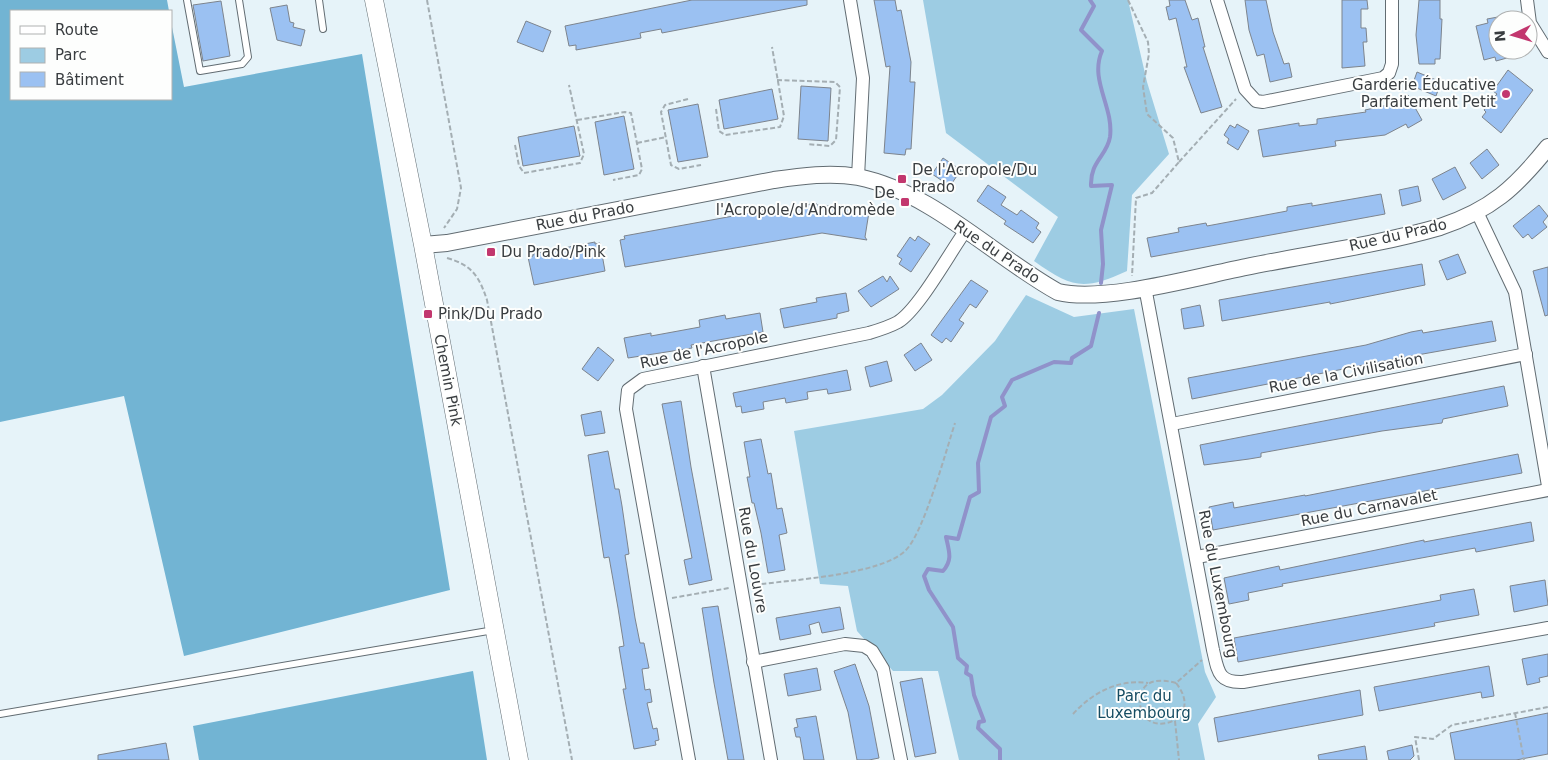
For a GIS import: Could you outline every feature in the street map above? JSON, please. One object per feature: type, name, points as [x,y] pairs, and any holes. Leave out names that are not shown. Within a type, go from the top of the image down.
[{"type":"main road","name":"Chemin Pink","points":[[374,0],[423,245],[519,760]]},
{"type":"street","points":[[850,0],[863,78],[858,178]]},
{"type":"street","points":[[1217,0],[1245,89],[1250,96],[1263,102],[1383,78],[1389,73],[1392,64],[1392,0]]},
{"type":"street","points":[[1527,0],[1530,23],[1535,34],[1548,52]]},
{"type":"street","name":"Rue du Prado","points":[[423,245],[447,243],[774,180],[836,175],[877,182],[911,197],[966,230],[1058,292],[1073,296],[1093,295],[1139,288],[1422,232],[1458,221],[1476,212],[1514,187],[1548,147]]},
{"type":"street","points":[[1476,212],[1515,292],[1548,486]]},
{"type":"street","name":"Rue de l'Acropole","points":[[689,760],[626,398],[634,384],[643,379],[869,333],[890,326],[900,321],[914,306],[966,230]]},
{"type":"street","name":"Rue du Luxembourg","points":[[1139,288],[1172,424],[1213,650],[1218,671],[1223,678],[1231,682],[1243,682],[1548,628]]},
{"type":"street","name":"Rue de la Civilisation","points":[[1172,424],[1526,354]]},
{"type":"street","name":"Rue du Louvre","points":[[702,366],[753,662],[772,760]]},
{"type":"street","name":"Rue du Carnavalet","points":[[1197,557],[1548,490]]},
{"type":"street","points":[[753,662],[845,644],[864,646],[872,651],[883,669],[901,760]]},
{"type":"lane","points":[[187,0],[200,71],[242,64],[248,57],[239,0]]},
{"type":"lane","points":[[319,0],[323,29]]},
{"type":"lane","points":[[0,714],[494,630]]},
{"type":"path","points":[[428,0],[461,188],[457,209],[441,232]]},
{"type":"path","points":[[1128,0],[1148,42],[1143,87],[1147,114],[1173,138],[1180,162]]},
{"type":"path","points":[[716,109],[719,131],[725,135],[780,127],[784,116],[772,47]]},
{"type":"path","points":[[777,80],[836,82],[840,87],[836,140],[830,146],[807,144]]},
{"type":"path","points":[[516,145],[519,166],[524,173],[580,163],[584,154],[569,84]]},
{"type":"path","points":[[1139,288],[1132,278],[1136,198],[1152,193],[1245,89]]},
{"type":"path","points":[[688,100],[665,105],[661,112],[671,165],[679,169],[701,165]]},
{"type":"path","points":[[577,120],[625,112],[631,113],[642,169],[639,175],[613,180]]},
{"type":"path","points":[[637,143],[666,137]]},
{"type":"path","points":[[446,257],[463,262],[480,279],[486,300],[572,760]]},
{"type":"path","points":[[660,600],[741,586],[872,569],[892,560],[906,551],[920,528],[955,423]]},
{"type":"path","points":[[1176,683],[1213,650]]},
{"type":"path","points":[[1073,714],[1086,700],[1100,691],[1134,681],[1148,683],[1162,679],[1176,683],[1182,692],[1185,702],[1182,712],[1175,721],[1162,725],[1148,720],[1140,709],[1140,695],[1148,683]]},
{"type":"path","points":[[1419,760],[1415,738],[1434,739],[1452,724],[1548,707]]},
{"type":"path","points":[[1515,713],[1524,760]]},
{"type":"path","points":[[1175,721],[1179,760]]},
{"type":"green space","points":[[923,0],[1128,0],[1147,82],[1169,154],[1132,195],[1127,271],[1099,282],[1078,284],[1058,277],[1034,261],[1058,217],[946,133]]},
{"type":"green space","name":"Parc du Luxembourg","points":[[1026,295],[1074,317],[1134,309],[1205,672],[1216,697],[1198,724],[1205,760],[959,760],[938,671],[893,671],[857,631],[848,586],[820,584],[794,431],[923,409],[942,395],[995,341]]},
{"type":"shaded area","points":[[0,0],[167,0],[169,10],[10,10],[10,100],[172,100],[172,27],[184,87],[362,54],[450,590],[184,656],[124,396],[0,422]]},
{"type":"shaded area","points":[[473,671],[487,760],[199,760],[193,726]]},
{"type":"building","points":[[692,0],[807,0],[807,5],[662,33],[661,29],[640,33],[641,38],[576,50],[576,45],[569,46],[565,26]]},
{"type":"building","points":[[874,0],[895,0],[897,11],[901,10],[911,62],[910,82],[915,82],[911,149],[906,149],[905,155],[884,153],[890,66],[886,67]]},
{"type":"building","points":[[1169,0],[1185,0],[1192,20],[1198,18],[1205,47],[1203,47],[1222,107],[1201,113],[1184,67],[1187,67],[1176,18],[1169,20],[1166,7],[1170,6]]},
{"type":"building","points":[[1245,0],[1266,0],[1273,32],[1284,64],[1289,63],[1292,77],[1270,82],[1264,54],[1257,56],[1249,30]]},
{"type":"building","points":[[1342,0],[1367,0],[1368,9],[1361,9],[1361,28],[1366,28],[1367,42],[1363,42],[1365,66],[1342,68]]},
{"type":"building","points":[[1419,0],[1440,0],[1440,19],[1442,19],[1440,59],[1435,59],[1435,64],[1419,64],[1416,35]]},
{"type":"building","points":[[221,1],[230,56],[203,61],[193,5]]},
{"type":"building","points":[[287,5],[290,22],[294,23],[293,27],[305,30],[301,46],[277,40],[270,8]]},
{"type":"building","points":[[526,21],[551,31],[543,52],[517,42]]},
{"type":"building","points":[[1488,23],[1488,59],[1484,60],[1476,26]]},
{"type":"building","points":[[1508,70],[1533,90],[1501,133],[1482,117],[1486,112],[1484,110],[1497,94],[1493,91]]},
{"type":"building","points":[[1417,72],[1441,82],[1436,96],[1412,86]]},
{"type":"building","points":[[801,86],[831,88],[828,141],[798,139]]},
{"type":"building","points":[[772,89],[778,119],[724,129],[719,100]]},
{"type":"building","points":[[1408,95],[1422,120],[1408,128],[1406,124],[1385,135],[1335,141],[1336,146],[1263,157],[1258,130],[1299,123],[1299,126],[1317,124],[1317,119],[1366,112],[1365,110],[1388,105]]},
{"type":"building","points":[[698,104],[708,157],[678,162],[668,110]]},
{"type":"building","points":[[624,116],[634,169],[604,175],[595,122]]},
{"type":"building","points":[[1237,124],[1249,131],[1238,150],[1227,143],[1229,139],[1224,135],[1230,125],[1235,128]]},
{"type":"building","points":[[574,126],[580,156],[523,166],[518,137]]},
{"type":"building","points":[[1487,149],[1499,165],[1482,179],[1470,163]]},
{"type":"building","points":[[943,158],[961,170],[950,186],[932,174]]},
{"type":"building","points":[[1455,167],[1466,188],[1443,200],[1432,179]]},
{"type":"building","points":[[988,185],[1006,197],[1001,205],[1017,215],[1021,210],[1039,223],[1036,228],[1041,232],[1033,243],[1004,224],[1006,221],[977,201]]},
{"type":"building","points":[[1418,186],[1421,201],[1402,206],[1399,190]]},
{"type":"building","points":[[1381,194],[1385,214],[1151,257],[1147,238],[1179,232],[1178,228],[1206,223],[1207,226],[1287,211],[1287,207],[1312,203],[1312,206]]},
{"type":"building","points":[[816,203],[817,205],[864,208],[864,211],[869,212],[865,237],[867,240],[822,233],[625,267],[620,240],[625,239],[624,236],[766,210],[766,213],[772,214]]},
{"type":"building","points":[[1539,205],[1548,216],[1543,222],[1547,227],[1532,239],[1528,234],[1523,238],[1513,226]]},
{"type":"building","points":[[918,236],[930,244],[911,272],[899,264],[902,259],[897,256],[910,237],[915,241]]},
{"type":"building","points":[[595,242],[595,244],[600,243],[605,271],[534,285],[528,257],[533,256],[533,254]]},
{"type":"building","points":[[1458,254],[1466,273],[1447,280],[1439,261]]},
{"type":"building","points":[[1422,264],[1425,285],[1330,304],[1330,302],[1222,321],[1219,300]]},
{"type":"building","points":[[1548,267],[1548,315],[1545,316],[1533,271]]},
{"type":"building","points":[[883,276],[887,282],[890,276],[899,289],[871,307],[858,291]]},
{"type":"building","points":[[971,280],[988,291],[976,308],[970,304],[959,320],[964,323],[951,342],[946,338],[942,343],[931,335]]},
{"type":"building","points":[[846,293],[849,311],[837,314],[837,318],[784,328],[780,309],[817,302],[816,298]]},
{"type":"building","points":[[1200,305],[1204,326],[1184,329],[1181,309]]},
{"type":"building","points":[[760,313],[763,332],[691,345],[692,348],[628,358],[624,338],[651,333],[651,336],[700,327],[699,320],[725,315],[726,319]]},
{"type":"building","points":[[1492,321],[1496,341],[1192,399],[1188,378],[1366,345],[1411,332],[1422,330],[1423,333]]},
{"type":"building","points":[[921,343],[932,360],[915,371],[904,355]]},
{"type":"building","points":[[598,347],[614,360],[598,381],[582,369]]},
{"type":"building","points":[[887,361],[892,381],[870,387],[865,367]]},
{"type":"building","points":[[847,370],[851,390],[828,394],[827,389],[807,392],[808,399],[786,403],[785,398],[763,402],[764,409],[742,413],[741,406],[736,407],[733,393]]},
{"type":"building","points":[[1504,386],[1508,406],[1443,419],[1442,423],[1382,431],[1261,453],[1261,457],[1204,465],[1200,445]]},
{"type":"building","points":[[681,401],[712,580],[689,585],[684,560],[692,558],[662,404]]},
{"type":"building","points":[[601,411],[605,433],[585,436],[581,415]]},
{"type":"building","points":[[761,439],[768,474],[771,473],[777,509],[782,508],[787,533],[779,535],[785,570],[768,573],[761,533],[747,477],[750,477],[744,442]]},
{"type":"building","points":[[608,451],[615,489],[619,489],[622,506],[629,554],[625,555],[635,618],[640,643],[644,643],[649,668],[642,669],[645,690],[650,689],[652,702],[647,703],[653,729],[657,728],[659,740],[655,741],[656,745],[634,749],[623,689],[626,689],[619,647],[624,646],[609,557],[604,558],[588,455]]},
{"type":"building","points":[[1518,454],[1522,473],[1213,530],[1209,507],[1233,502],[1234,508],[1305,496]]},
{"type":"building","points":[[1531,522],[1534,541],[1476,552],[1475,548],[1282,584],[1283,586],[1248,593],[1249,600],[1229,604],[1224,578],[1279,566],[1280,570],[1424,540],[1424,542]]},
{"type":"building","points":[[1545,580],[1548,605],[1514,612],[1510,586]]},
{"type":"building","points":[[1474,589],[1479,615],[1434,623],[1435,626],[1238,662],[1234,638],[1441,600],[1440,595]]},
{"type":"building","points":[[718,606],[744,760],[728,760],[714,683],[702,608]]},
{"type":"building","points":[[840,607],[844,629],[822,633],[819,622],[809,625],[811,634],[780,640],[776,618]]},
{"type":"building","points":[[1548,654],[1548,676],[1539,678],[1540,682],[1527,685],[1522,659]]},
{"type":"building","points":[[855,664],[869,706],[879,758],[869,760],[857,760],[848,712],[834,671]]},
{"type":"building","points":[[1489,666],[1494,696],[1482,698],[1481,692],[1379,711],[1374,687]]},
{"type":"building","points":[[817,668],[821,690],[788,696],[784,674]]},
{"type":"building","points":[[922,678],[936,753],[915,757],[900,682]]},
{"type":"building","points":[[1360,690],[1363,715],[1218,742],[1214,718]]},
{"type":"building","points":[[1548,713],[1548,754],[1516,760],[1455,760],[1450,733]]},
{"type":"building","points":[[816,716],[824,760],[804,760],[800,737],[796,737],[794,728],[798,727],[796,719]]},
{"type":"building","points":[[166,743],[169,760],[98,760],[98,755]]},
{"type":"building","points":[[1412,745],[1414,756],[1410,760],[1389,760],[1387,751]]},
{"type":"building","points":[[1365,746],[1367,760],[1319,760],[1318,755]]},
{"type":"waterway","points":[[1090,0],[1094,6],[1081,30],[1102,51],[1098,72],[1110,126],[1108,144],[1091,177],[1091,186],[1112,185],[1101,230],[1103,264],[1101,283]]},
{"type":"waterway","points":[[1000,760],[1000,749],[978,728],[979,722],[984,721],[974,695],[971,676],[966,673],[967,666],[958,658],[953,627],[929,590],[924,576],[928,569],[943,571],[948,563],[949,555],[946,537],[958,539],[970,497],[979,492],[978,463],[991,417],[1005,406],[1002,397],[1012,380],[1054,362],[1071,363],[1072,358],[1091,346],[1099,313]]},
{"type":"place","name":"Garderie Éducative Parfaitement Petit","points":[[1506,94]]},
{"type":"place","name":"De l'Acropole/Du Prado","points":[[902,179]]},
{"type":"place","name":"De l'Acropole/d'Andromède","points":[[905,202]]},
{"type":"place","name":"Du Prado/Pink","points":[[491,252]]},
{"type":"place","name":"Pink/Du Prado","points":[[428,314]]}]
